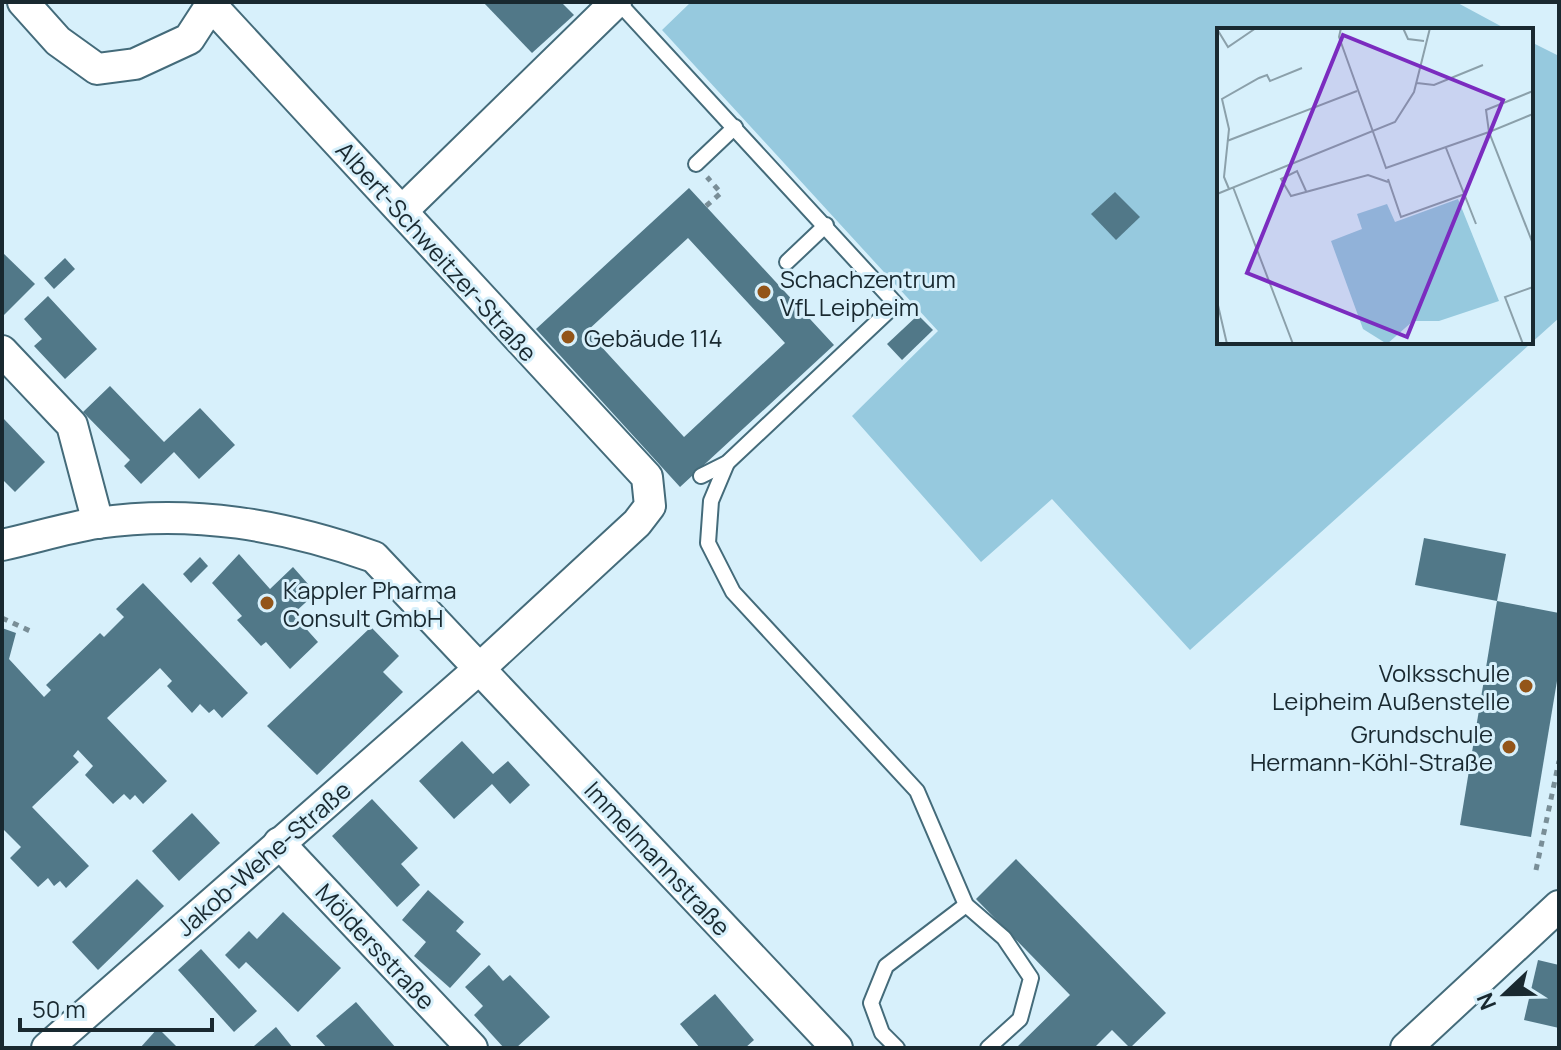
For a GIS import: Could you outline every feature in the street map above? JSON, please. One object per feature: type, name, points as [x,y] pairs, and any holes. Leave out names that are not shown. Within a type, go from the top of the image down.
[{"type":"street","name":"Albert-Schweitzer-Straße","points":[[23,2],[58,41],[97,69],[135,64],[189,39],[211,3],[403,210],[531,355],[647,477],[650,506],[637,523],[479,669]]},
{"type":"street","points":[[403,210],[617,2]]},
{"type":"street","points":[[2,351],[72,425],[98,523]]},
{"type":"street","name":"Immelmannstraße","points":[[2,545],[98,523],[159,519],[244,522],[309,534],[374,557],[837,1048]]},
{"type":"street","name":"Jakob-Wehe-Straße","points":[[47,1048],[479,669]]},
{"type":"street","name":"Möldersstraße","points":[[279,843],[472,1048]]},
{"type":"street","points":[[1406,1048],[1559,906]]},
{"type":"lane","points":[[617,2],[896,304],[727,463],[701,476]]},
{"type":"lane","points":[[696,164],[735,127]]},
{"type":"lane","points":[[787,262],[826,225]]},
{"type":"lane","points":[[727,463],[711,501],[708,543],[733,592],[917,791],[966,905],[1004,938],[1031,978],[1020,1019],[988,1048]]},
{"type":"lane","points":[[897,1048],[882,1033],[871,1003],[886,966],[966,905]]},
{"type":"path","points":[[696,164],[721,193],[706,206]]},
{"type":"path","points":[[2,618],[30,631]]},
{"type":"path","points":[[1536,870],[1559,761]]},
{"type":"shaded area","points":[[691,2],[1456,2],[1504,28],[1217,28],[1217,344],[1530,344],[1190,650],[1052,499],[981,562],[852,416],[938,331],[662,30]]},
{"type":"shaded area","points":[[1533,43],[1559,56],[1559,318],[1533,341]]},
{"type":"building","points":[[483,2],[561,2],[574,15],[532,53]]},
{"type":"building","name":"Gebäude 114","points":[[689,188],[834,345],[680,487],[536,329]],"holes":[[[688,238],[785,343],[684,437],[587,331]]]},
{"type":"building","points":[[1115,192],[1140,217],[1116,240],[1091,214]]},
{"type":"building","points":[[2,252],[35,284],[2,317]]},
{"type":"building","points":[[65,258],[75,269],[54,289],[44,278]]},
{"type":"building","points":[[48,296],[97,349],[65,379],[34,346],[42,339],[24,319]]},
{"type":"building","points":[[918,315],[933,330],[902,360],[887,344]]},
{"type":"building","points":[[110,386],[164,442],[200,408],[235,445],[199,479],[174,452],[141,484],[124,466],[130,460],[83,412]]},
{"type":"building","points":[[2,417],[45,462],[15,492],[2,479]]},
{"type":"building","points":[[1424,538],[1506,554],[1497,601],[1415,585]]},
{"type":"building","name":"Kappler Pharma Consult GmbH","points":[[239,554],[270,589],[293,567],[316,593],[293,614],[318,642],[290,669],[266,642],[261,646],[237,620],[242,616],[212,583]]},
{"type":"building","points":[[200,557],[208,566],[191,583],[183,574]]},
{"type":"building","points":[[143,583],[248,693],[222,718],[214,709],[209,713],[200,704],[192,713],[167,686],[172,681],[160,668],[107,718],[167,781],[143,804],[135,795],[130,800],[124,794],[113,804],[85,775],[93,766],[78,750],[73,756],[79,762],[32,807],[89,866],[66,888],[60,881],[54,886],[48,878],[38,887],[10,858],[21,847],[2,828],[2,628],[16,633],[9,659],[44,697],[51,690],[46,685],[100,633],[104,637],[124,617],[116,609]]},
{"type":"building","name":"Grundschule Hermann-Köhl-Straße","points":[[1497,601],[1559,613],[1559,669],[1531,837],[1460,825]]},
{"type":"building","points":[[371,627],[399,656],[383,672],[403,692],[317,775],[267,726]]},
{"type":"building","points":[[462,741],[493,774],[508,761],[530,785],[510,804],[492,784],[454,819],[419,781]]},
{"type":"building","points":[[372,799],[418,848],[401,864],[420,885],[397,907],[332,836]]},
{"type":"building","points":[[192,813],[220,843],[179,881],[152,851]]},
{"type":"building","points":[[1016,859],[1166,1013],[1130,1048],[1112,1030],[1094,1048],[1016,1048],[1070,995],[976,899]]},
{"type":"building","points":[[137,879],[164,906],[98,970],[72,942]]},
{"type":"building","points":[[428,890],[464,922],[456,931],[481,954],[450,988],[414,956],[426,942],[402,920]]},
{"type":"building","points":[[283,912],[341,968],[298,1012],[246,962],[239,969],[225,955],[249,931],[257,939]]},
{"type":"building","points":[[201,949],[257,1011],[234,1032],[178,970]]},
{"type":"building","points":[[1538,960],[1559,965],[1559,1028],[1524,1020]]},
{"type":"building","points":[[489,965],[503,981],[510,975],[550,1017],[516,1048],[504,1048],[474,1015],[483,1006],[465,987]]},
{"type":"building","points":[[715,994],[754,1040],[745,1048],[700,1048],[680,1024]]},
{"type":"building","points":[[356,1002],[396,1048],[327,1048],[316,1036]]},
{"type":"building","points":[[276,1027],[293,1048],[255,1048],[254,1046]]},
{"type":"building","points":[[158,1028],[178,1048],[140,1048]]},
{"type":"place","name":"Schachzentrum VfL Leipheim","points":[[764,292]]},
{"type":"place","name":"Gebäude 114","points":[[568,337]]},
{"type":"place","name":"Kappler Pharma Consult GmbH","points":[[267,603]]},
{"type":"place","name":"Volksschule Leipheim Außenstelle","points":[[1526,686]]},
{"type":"place","name":"Grundschule Hermann-Köhl-Straße","points":[[1509,747]]}]
